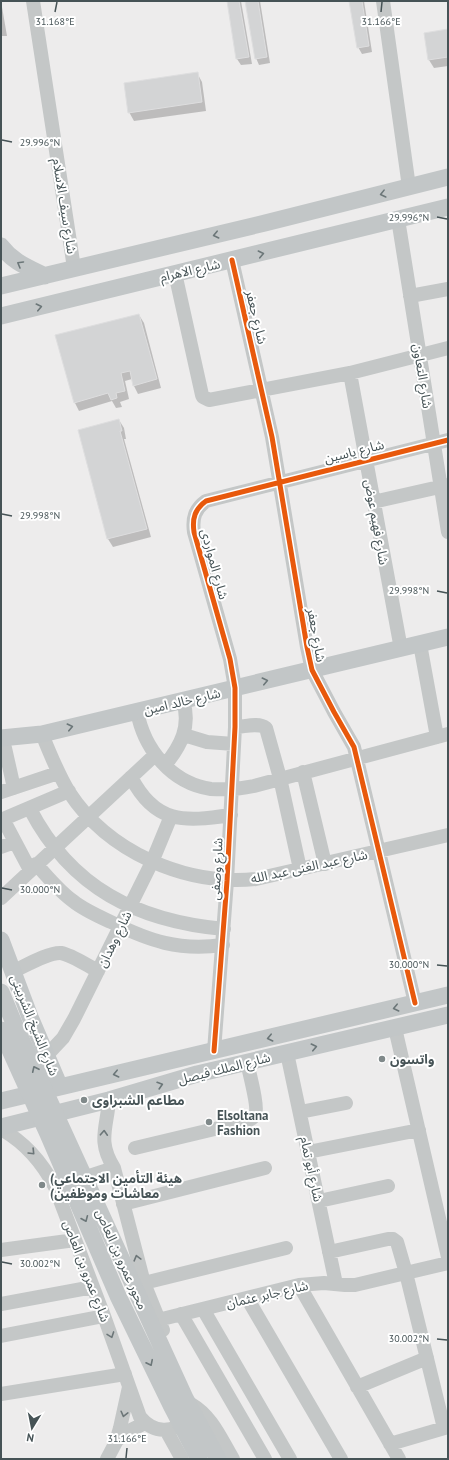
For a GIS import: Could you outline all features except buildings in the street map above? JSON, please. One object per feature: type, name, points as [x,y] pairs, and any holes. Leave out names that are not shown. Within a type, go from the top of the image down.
[{"type":"main road","points":[[1,286],[265,224],[448,177]]},
{"type":"main road","name":"شارع الاهرام","points":[[1,316],[448,207]]},
{"type":"main road","points":[[1,246],[11,258],[44,276]]},
{"type":"main road","name":"شارع خالد امين","points":[[2,745],[14,746],[37,735],[448,637]]},
{"type":"main road","name":"شارع الشيخ الشربينى","points":[[1,940],[30,1017],[60,1087]]},
{"type":"main road","name":"محور عمرو بن العاص","points":[[1,992],[185,1398],[218,1459]]},
{"type":"main road","name":"شارع الملك فيصل","points":[[2,1097],[60,1087],[448,996]]},
{"type":"main road","name":"شارع الملك فيصل","points":[[1,1128],[109,1100],[197,1074],[448,1015]]},
{"type":"main road","points":[[1,1048],[12,1048],[21,1043],[29,1032],[30,1017]]},
{"type":"main road","name":"محور عمرو بن العاص","points":[[1,1030],[118,1296],[170,1405],[200,1459]]},
{"type":"main road","points":[[214,1051],[214,1061],[218,1067],[221,1068]]},
{"type":"main road","points":[[192,1056],[198,1060],[200,1067],[197,1074]]},
{"type":"street","name":"شارع سيف الاسلام","points":[[33,1],[74,268]]},
{"type":"street","points":[[383,1],[409,187]]},
{"type":"street","name":"شارع التعاون","points":[[398,219],[434,443],[444,486],[448,532]]},
{"type":"street","name":"شارع جعفر","points":[[232,260],[262,390],[280,481],[312,670],[352,742],[357,757],[415,1003]]},
{"type":"street","points":[[175,274],[203,398],[209,400],[350,372],[448,348]]},
{"type":"street","points":[[410,296],[448,289]]},
{"type":"street","name":"شارع فهيم عوض","points":[[350,372],[401,648]]},
{"type":"street","name":"شارع ياسين","points":[[280,481],[448,440]]},
{"type":"street","name":"شارع المواردى","points":[[235,688],[230,659],[194,532],[193,518],[197,508],[206,501],[280,481]]},
{"type":"street","points":[[374,502],[444,486]]},
{"type":"street","points":[[137,711],[139,724],[145,738],[160,760],[185,780],[210,788],[232,789],[254,786],[443,735],[420,644]]},
{"type":"street","name":"شارع وصفى","points":[[214,1051],[227,881],[235,728],[235,688]]},
{"type":"street","points":[[1,898],[131,777],[176,751],[184,735],[186,722],[186,710],[183,701]]},
{"type":"street","points":[[235,728],[257,725],[262,725],[266,728],[280,778],[300,869]]},
{"type":"street","name":"شارع عبد الغنى عبد الله","points":[[37,735],[69,791],[88,816],[111,837],[138,855],[152,862],[189,873],[227,881],[256,879],[448,835]]},
{"type":"street","points":[[184,735],[207,742],[234,744]]},
{"type":"street","points":[[2,745],[8,790],[58,773]]},
{"type":"street","points":[[303,772],[324,864]]},
{"type":"street","points":[[131,777],[144,798],[156,808],[171,816],[194,820],[230,815]]},
{"type":"street","points":[[69,791],[2,820],[15,842],[33,867],[72,901],[120,927],[153,941],[171,945],[206,947],[223,945]]},
{"type":"street","points":[[30,809],[54,848],[86,880],[113,898],[130,907],[165,920],[189,925],[224,929]]},
{"type":"street","name":"شارع وهدان","points":[[47,1055],[63,1038],[69,1029],[152,862],[171,816]]},
{"type":"street","points":[[1,847],[15,842]]},
{"type":"street","points":[[14,972],[49,955],[57,953],[65,954],[98,971]]},
{"type":"street","points":[[395,1028],[448,1258]]},
{"type":"street","name":"شارع أبو تمام","points":[[287,1053],[336,1284]]},
{"type":"street","points":[[135,1148],[252,1119],[256,1107],[247,1062]]},
{"type":"street","points":[[109,1100],[104,1135],[107,1157],[114,1168],[144,1283],[190,1397],[191,1404],[186,1419],[174,1428],[159,1430],[145,1423],[129,1430],[116,1442]]},
{"type":"street","points":[[300,1112],[346,1104]]},
{"type":"street","name":"شارع عمرو بن العاص","points":[[1,1128],[26,1146],[38,1158],[55,1187],[104,1316],[140,1417],[145,1423]]},
{"type":"street","points":[[308,1152],[419,1130]]},
{"type":"street","points":[[55,1187],[114,1168]]},
{"type":"street","points":[[123,1204],[265,1168]]},
{"type":"street","points":[[319,1201],[388,1186]]},
{"type":"street","points":[[329,1252],[388,1239],[393,1239],[398,1244],[446,1427],[390,1444]]},
{"type":"street","points":[[1,1250],[75,1240]]},
{"type":"street","points":[[144,1283],[286,1248]]},
{"type":"street","name":"شارع جابر عثمان","points":[[158,1320],[299,1285],[324,1283],[346,1285],[364,1284],[448,1263]]},
{"type":"street","points":[[299,1285],[399,1459]]},
{"type":"street","points":[[1,1304],[93,1287]]},
{"type":"street","points":[[247,1298],[341,1459]]},
{"type":"street","points":[[203,1309],[290,1459]]},
{"type":"street","points":[[181,1314],[265,1459]]},
{"type":"street","points":[[1,1336],[104,1316]]},
{"type":"street","points":[[357,1387],[427,1358]]},
{"type":"street","points":[[1,1394],[127,1380],[124,1414],[116,1442],[107,1459]]},
{"type":"street","points":[[191,1404],[203,1412],[212,1423],[233,1459]]},
{"type":"street","points":[[166,1430],[182,1459]]},
{"type":"cycle path","points":[[232,260],[272,437],[312,670],[354,747],[415,1003]]},
{"type":"cycle path","points":[[214,1051],[227,881],[235,727],[235,688],[230,659],[194,532],[193,522],[195,514],[199,507],[206,501],[448,440]]},
{"type":"place","name":"واتسون","points":[[382,1059]]},
{"type":"place","name":"مطاعم الشبراوى","points":[[84,1100]]},
{"type":"place","name":"Elsoltana Fashion","points":[[209,1122]]},
{"type":"place","name":"(هيئة التأمين الاجتماعي (معاشات وموظفين","points":[[42,1185]]}]
